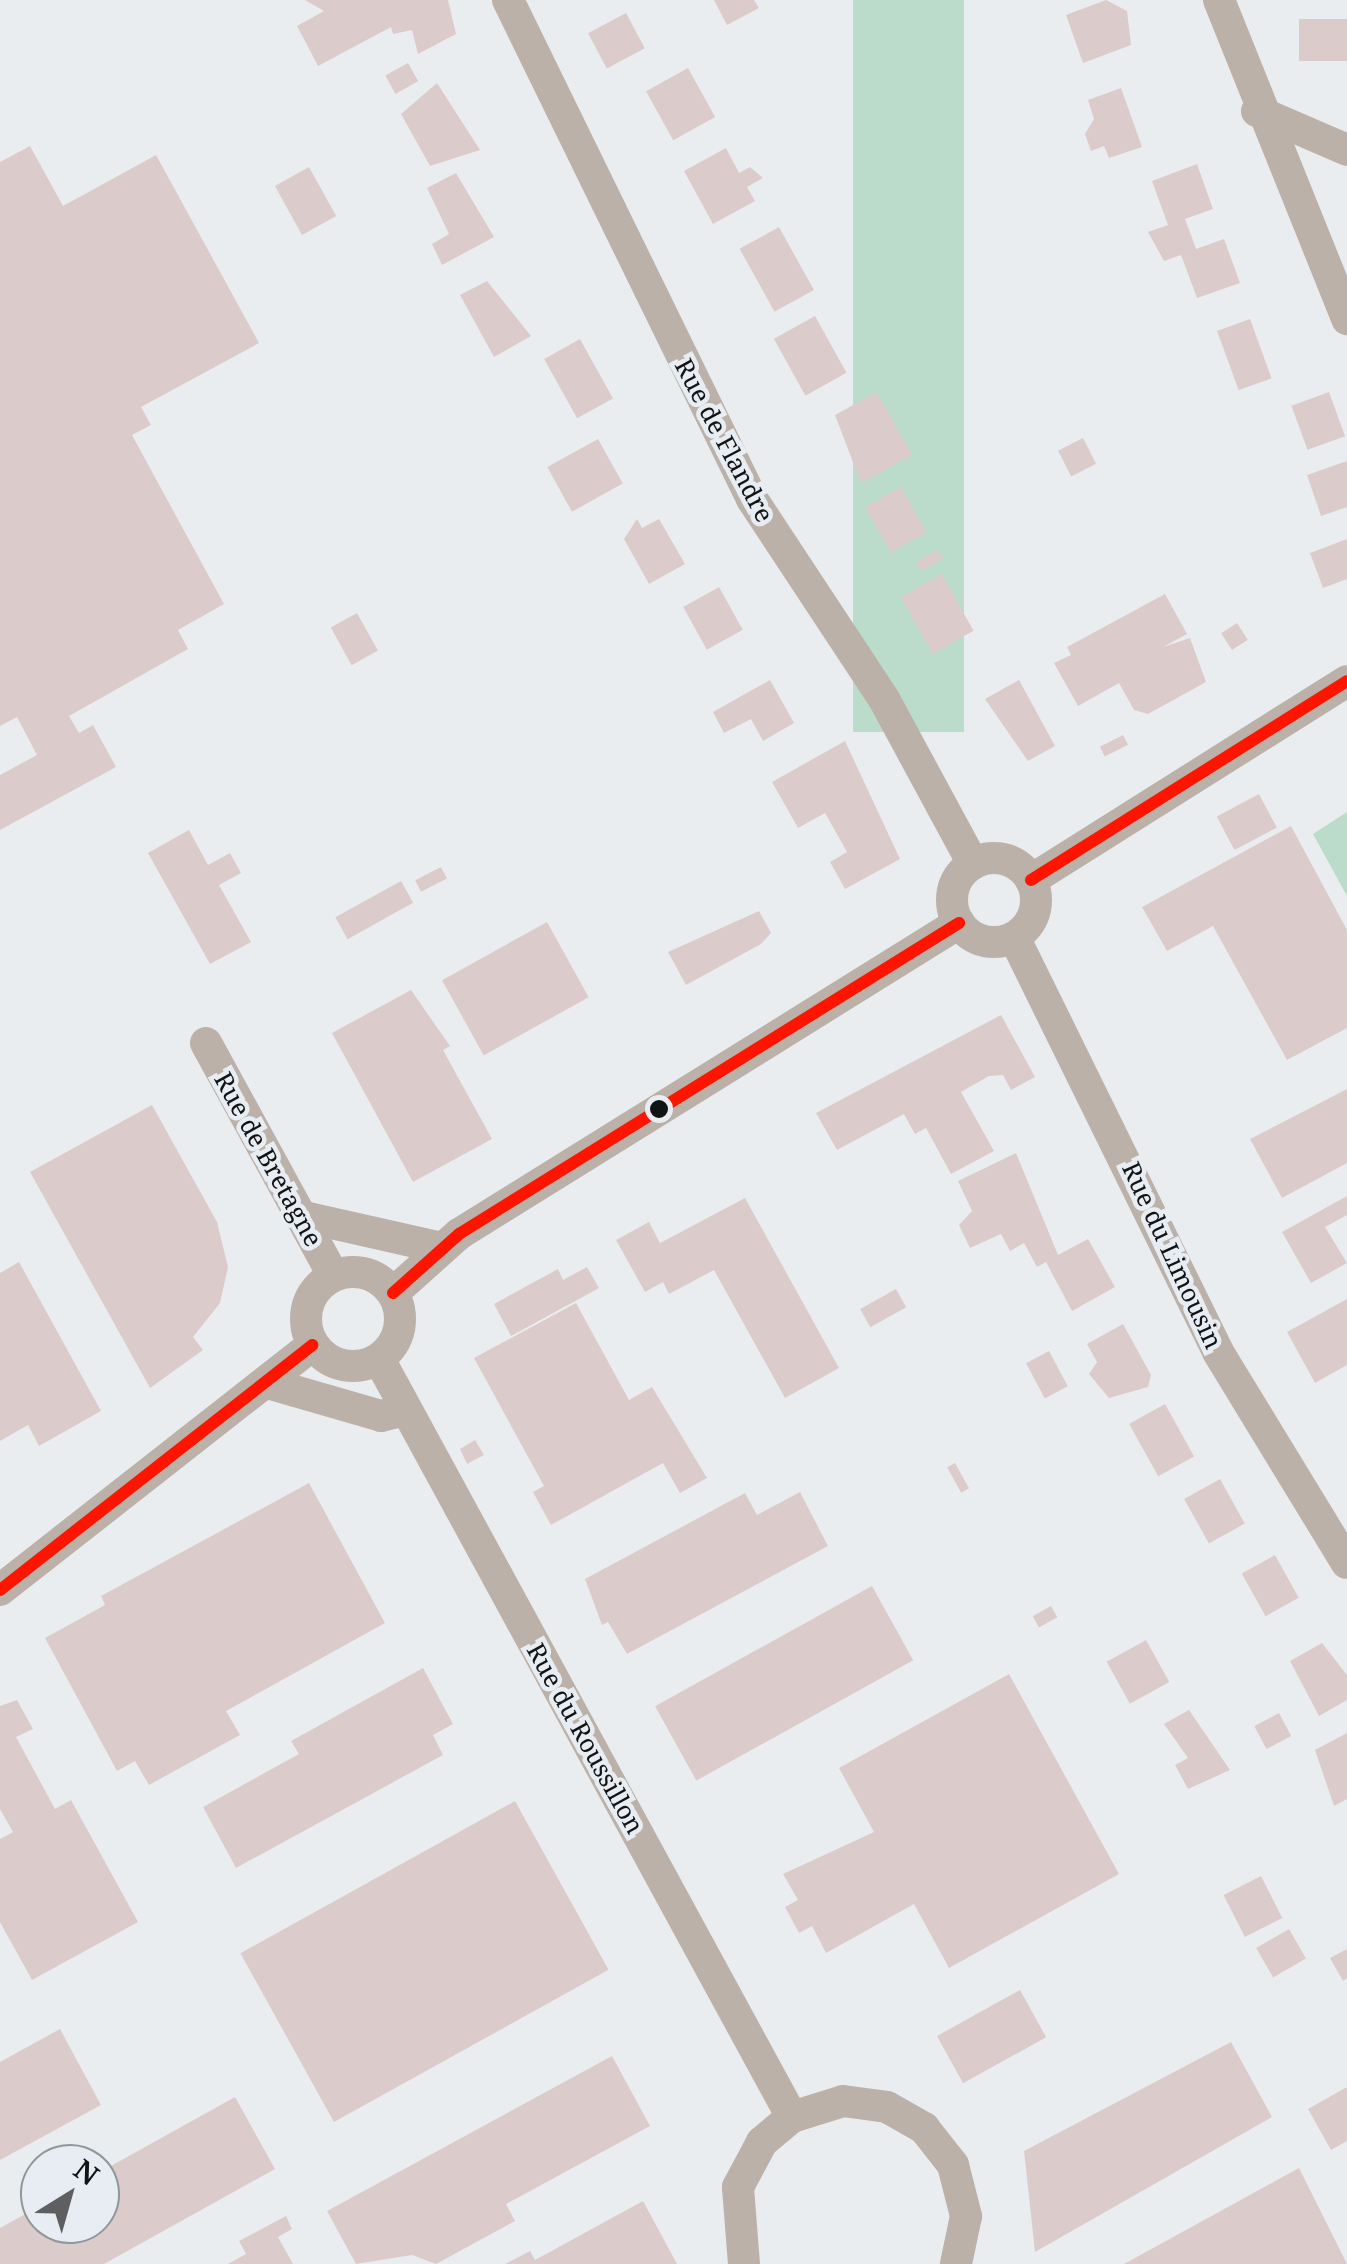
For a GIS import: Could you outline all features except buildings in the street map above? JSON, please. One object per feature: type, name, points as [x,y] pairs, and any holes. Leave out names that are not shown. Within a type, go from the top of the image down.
[{"type":"street","name":"Rue de Flandre","points":[[508,0],[752,499],[885,701],[972,864]]},
{"type":"street","points":[[1218,0],[1257,112],[1347,319]]},
{"type":"street","points":[[1257,112],[1347,150]]},
{"type":"street","points":[[1031,880],[1347,680]]},
{"type":"street","points":[[1012,862],[1031,880],[1034,912],[1014,938],[978,939],[959,923],[952,897],[972,864],[1012,862]]},
{"type":"street","points":[[392,1293],[442,1248],[959,923]]},
{"type":"street","name":"Rue du Limousin","points":[[1014,938],[1218,1352],[1347,1564]]},
{"type":"street","name":"Rue de Bretagne","points":[[206,1043],[333,1275]]},
{"type":"street","points":[[300,1216],[442,1248]]},
{"type":"street","points":[[366,1273],[392,1293],[400,1329],[378,1359],[342,1366],[312,1345],[306,1305],[333,1275],[366,1273]]},
{"type":"street","points":[[0,1590],[312,1345]]},
{"type":"street","name":"Rue du Roussillon","points":[[378,1359],[792,2117]]},
{"type":"street","points":[[267,1383],[381,1416],[405,1410]]},
{"type":"street","points":[[744,2264],[738,2187],[762,2142],[792,2117],[843,2102],[886,2107],[924,2128],[953,2164],[966,2216],[956,2264]]},
{"type":"green space","points":[[853,0],[964,0],[964,732],[853,732]]},
{"type":"green space","points":[[1347,812],[1347,896],[1313,834]]},
{"type":"transit line","points":[[1031,880],[1347,681]]},
{"type":"transit line","points":[[393,1293],[459,1234],[959,923]]},
{"type":"transit line","points":[[0,1590],[312,1345]]}]
